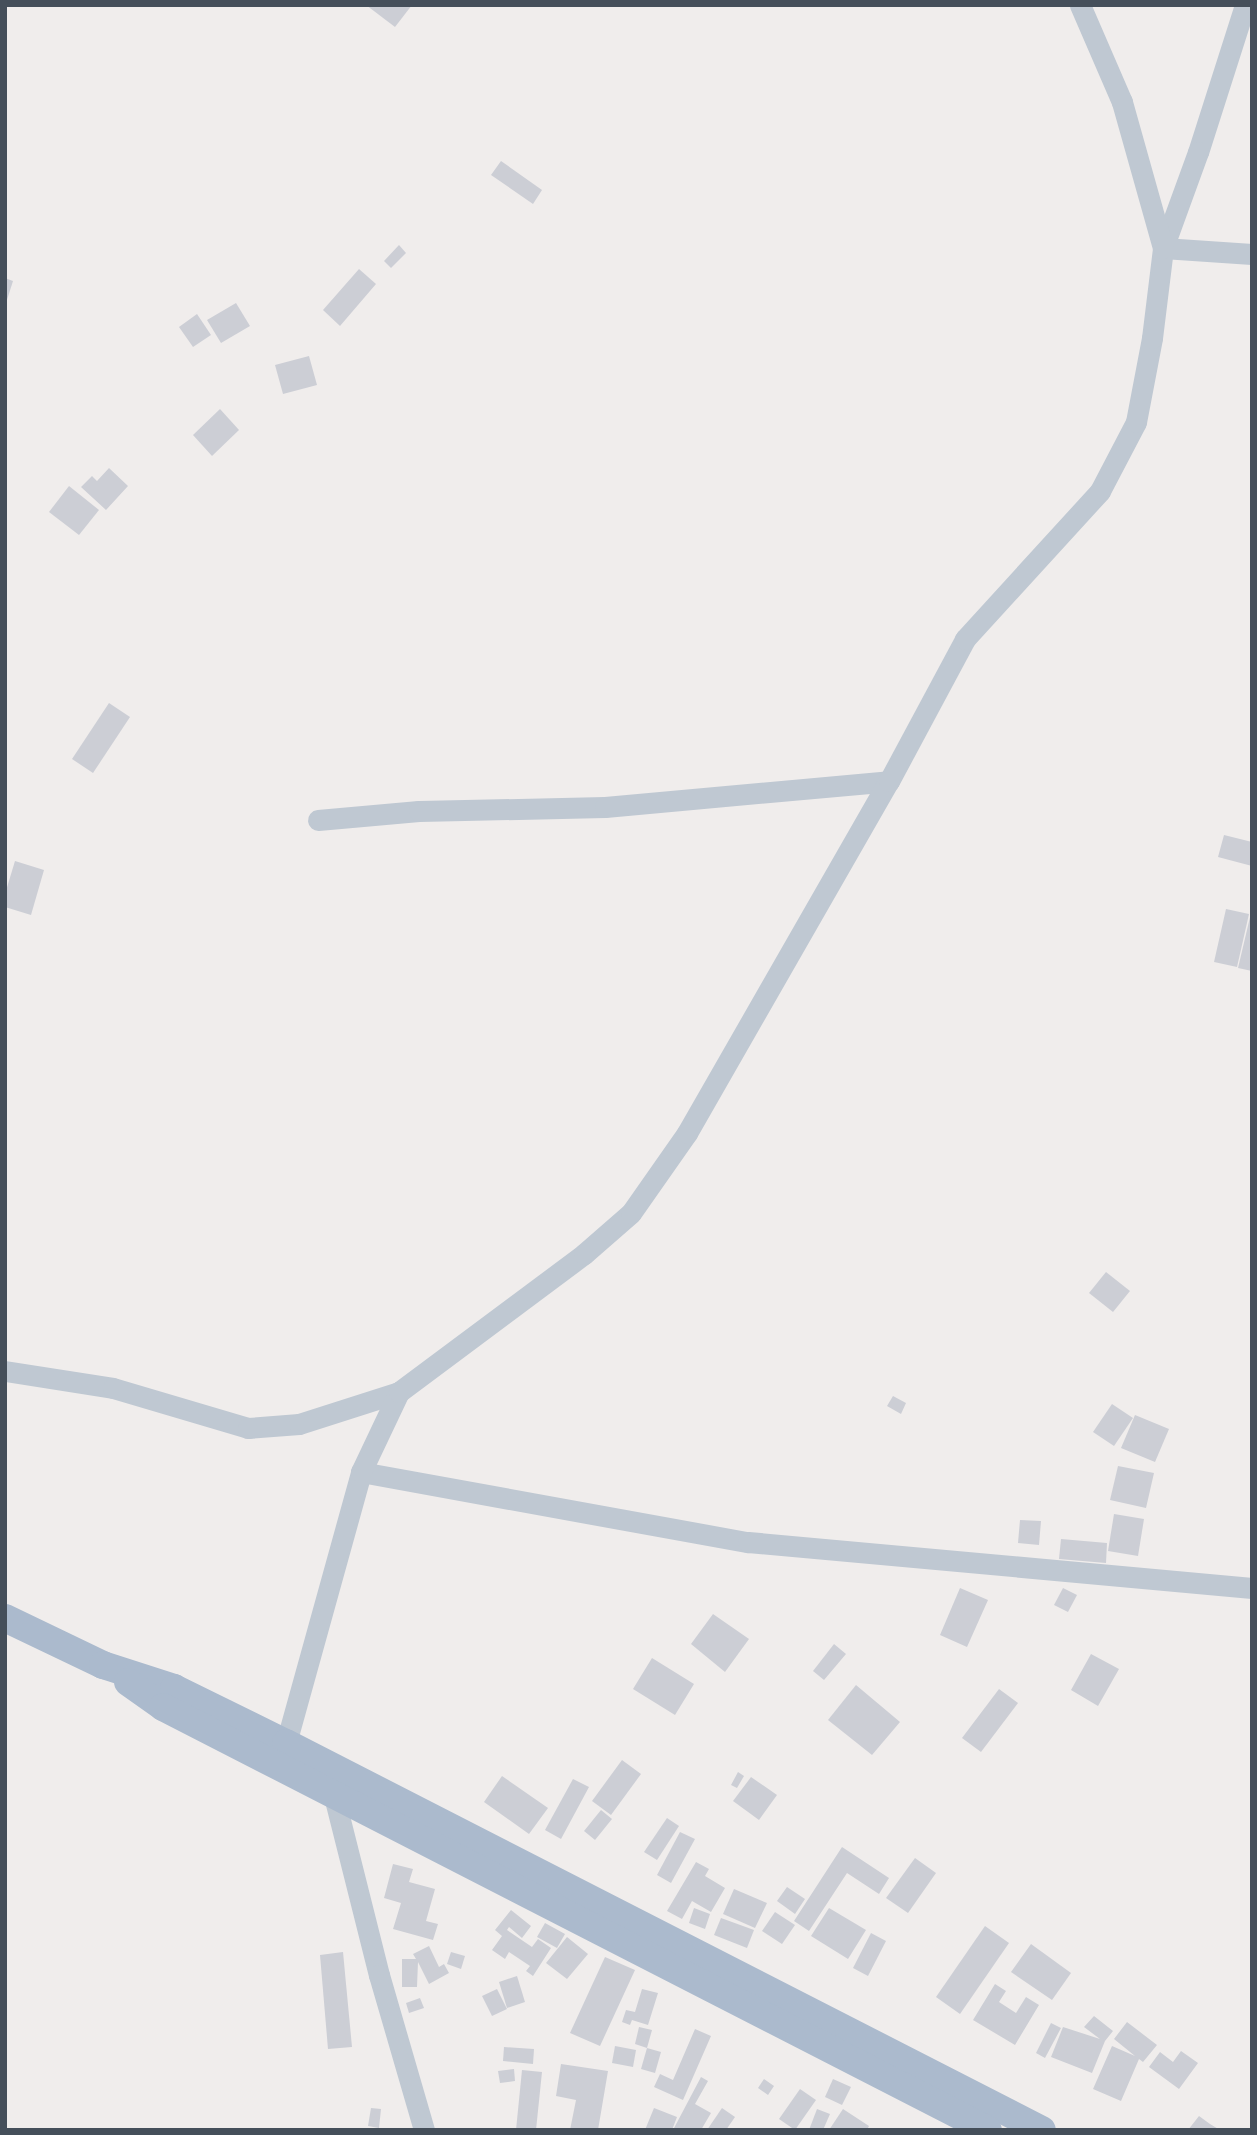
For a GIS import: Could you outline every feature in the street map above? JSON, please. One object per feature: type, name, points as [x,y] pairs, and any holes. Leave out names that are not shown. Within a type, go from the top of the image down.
[{"type":"main road","points":[[7,1622],[103,1665],[174,1688],[1042,2130]]},
{"type":"main road","points":[[103,1665],[163,1707],[988,2130]]},
{"type":"street","points":[[1080,5],[1122,102],[1163,248]]},
{"type":"street","points":[[5,1371],[113,1388],[248,1428],[299,1423],[399,1392],[584,1254],[631,1213],[694,1121],[889,780],[965,639],[1100,491],[1136,422],[1163,248],[1198,152],[1245,5]]},
{"type":"street","points":[[1163,248],[1252,254]]},
{"type":"street","points":[[318,820],[419,811],[605,807],[889,780]]},
{"type":"street","points":[[286,1743],[360,1472],[399,1392]]},
{"type":"street","points":[[360,1472],[748,1542],[1252,1588]]},
{"type":"street","points":[[334,1796],[379,1975],[424,2130]]},
{"type":"building","points":[[366,5],[412,5],[395,27]]},
{"type":"building","points":[[501,161],[542,190],[533,204],[491,175]]},
{"type":"building","points":[[399,245],[406,253],[391,268],[384,261]]},
{"type":"building","points":[[359,269],[376,284],[340,326],[323,310]]},
{"type":"building","points":[[5,278],[13,281],[6,303],[5,303]]},
{"type":"building","points":[[236,303],[250,326],[221,343],[207,320]]},
{"type":"building","points":[[197,314],[211,335],[193,347],[179,327]]},
{"type":"building","points":[[309,356],[317,385],[283,394],[275,365]]},
{"type":"building","points":[[220,409],[239,430],[212,456],[193,435]]},
{"type":"building","points":[[109,468],[128,486],[106,510],[81,487],[92,476],[97,481]]},
{"type":"building","points":[[69,486],[99,510],[79,535],[49,512]]},
{"type":"building","points":[[109,703],[130,717],[93,773],[72,759]]},
{"type":"building","points":[[1224,835],[1252,842],[1252,866],[1218,857]]},
{"type":"building","points":[[15,861],[44,870],[31,915],[5,907],[5,894]]},
{"type":"building","points":[[1226,909],[1249,914],[1237,967],[1214,962]]},
{"type":"building","points":[[1252,913],[1252,971],[1238,968]]},
{"type":"building","points":[[1106,1272],[1130,1291],[1113,1312],[1089,1293]]},
{"type":"building","points":[[893,1396],[906,1403],[901,1414],[887,1406]]},
{"type":"building","points":[[1112,1404],[1133,1418],[1114,1446],[1093,1432]]},
{"type":"building","points":[[1135,1415],[1169,1429],[1155,1462],[1121,1448]]},
{"type":"building","points":[[1118,1466],[1154,1473],[1146,1508],[1110,1500]]},
{"type":"building","points":[[1114,1514],[1144,1519],[1138,1556],[1108,1551]]},
{"type":"building","points":[[1020,1520],[1041,1521],[1039,1545],[1018,1543]]},
{"type":"building","points":[[1061,1539],[1107,1543],[1106,1563],[1059,1559]]},
{"type":"building","points":[[960,1588],[988,1600],[967,1647],[940,1635]]},
{"type":"building","points":[[1063,1588],[1077,1595],[1068,1612],[1054,1605]]},
{"type":"building","points":[[713,1614],[749,1639],[725,1672],[691,1644]]},
{"type":"building","points":[[834,1644],[846,1654],[824,1680],[813,1671]]},
{"type":"building","points":[[1091,1654],[1119,1669],[1098,1706],[1071,1690]]},
{"type":"building","points":[[652,1658],[694,1684],[675,1715],[633,1689]]},
{"type":"building","points":[[856,1685],[900,1722],[872,1755],[828,1720]]},
{"type":"building","points":[[999,1689],[1018,1703],[981,1752],[962,1738]]},
{"type":"building","points":[[622,1760],[641,1774],[611,1815],[592,1801]]},
{"type":"building","points":[[738,1772],[744,1776],[737,1788],[731,1785]]},
{"type":"building","points":[[502,1776],[548,1808],[529,1834],[484,1802]]},
{"type":"building","points":[[751,1777],[777,1795],[759,1820],[733,1801]]},
{"type":"building","points":[[573,1779],[589,1787],[561,1839],[545,1830]]},
{"type":"building","points":[[601,1810],[612,1819],[595,1840],[584,1831]]},
{"type":"building","points":[[667,1818],[679,1826],[657,1860],[644,1852]]},
{"type":"building","points":[[680,1832],[695,1839],[671,1883],[657,1875]]},
{"type":"building","points":[[842,1847],[889,1878],[879,1894],[847,1873],[809,1931],[794,1921]]},
{"type":"building","points":[[915,1858],[936,1873],[908,1913],[886,1898]]},
{"type":"building","points":[[696,1862],[709,1869],[705,1876],[725,1888],[711,1912],[692,1901],[682,1919],[667,1911]]},
{"type":"building","points":[[393,1864],[413,1869],[409,1882],[435,1889],[426,1921],[438,1924],[433,1940],[393,1929],[401,1903],[384,1898]]},
{"type":"building","points":[[787,1887],[805,1899],[795,1914],[777,1901]]},
{"type":"building","points":[[734,1889],[767,1903],[755,1928],[723,1914]]},
{"type":"building","points":[[694,1908],[710,1914],[705,1929],[689,1923]]},
{"type":"building","points":[[829,1908],[866,1930],[848,1959],[811,1936]]},
{"type":"building","points":[[511,1910],[531,1926],[522,1938],[509,1927],[507,1930],[532,1947],[538,1939],[551,1948],[533,1976],[526,1971],[530,1966],[509,1952],[505,1959],[492,1950],[502,1936],[495,1930]]},
{"type":"building","points":[[775,1912],[795,1925],[782,1944],[762,1931]]},
{"type":"building","points":[[721,1918],[754,1930],[747,1948],[714,1935]]},
{"type":"building","points":[[545,1923],[565,1934],[557,1948],[537,1937]]},
{"type":"building","points":[[985,1926],[1009,1943],[960,2014],[936,1997]]},
{"type":"building","points":[[871,1933],[886,1941],[868,1976],[853,1968]]},
{"type":"building","points":[[567,1937],[588,1954],[567,1979],[546,1963]]},
{"type":"building","points":[[1031,1944],[1071,1973],[1052,2000],[1011,1972]]},
{"type":"building","points":[[429,1946],[439,1967],[444,1964],[449,1973],[429,1984],[418,1962],[417,1987],[402,1987],[402,1959],[416,1959],[413,1954]]},
{"type":"building","points":[[343,1952],[352,2047],[328,2049],[320,1955]]},
{"type":"building","points":[[451,1952],[465,1956],[461,1969],[447,1964]]},
{"type":"building","points":[[605,1957],[635,1970],[600,2046],[570,2033]]},
{"type":"building","points":[[517,1976],[525,2002],[507,2008],[499,1982]]},
{"type":"building","points":[[995,1984],[1006,1991],[999,2002],[1016,2013],[1026,1997],[1039,2005],[1015,2045],[973,2020]]},
{"type":"building","points":[[497,1989],[507,2009],[492,2016],[482,1996]]},
{"type":"building","points":[[642,1989],[658,1993],[648,2025],[632,2020],[630,2025],[622,2022],[626,2010],[635,2012]]},
{"type":"building","points":[[420,1998],[424,2008],[409,2013],[406,2003]]},
{"type":"building","points":[[1094,2016],[1113,2031],[1105,2041],[1092,2073],[1051,2057],[1063,2027],[1100,2039],[1084,2027]]},
{"type":"building","points":[[1127,2022],[1157,2045],[1143,2062],[1139,2059],[1121,2101],[1093,2089],[1112,2046],[1135,2056],[1114,2039]]},
{"type":"building","points":[[1051,2023],[1061,2028],[1045,2058],[1036,2053]]},
{"type":"building","points":[[639,2027],[652,2030],[647,2048],[635,2044]]},
{"type":"building","points":[[695,2029],[711,2036],[683,2100],[654,2087],[660,2074],[673,2080]]},
{"type":"building","points":[[615,2046],[636,2050],[633,2067],[612,2063]]},
{"type":"building","points":[[504,2047],[534,2049],[533,2064],[503,2061]]},
{"type":"building","points":[[647,2048],[661,2052],[655,2073],[641,2069]]},
{"type":"building","points":[[1181,2051],[1198,2063],[1179,2089],[1149,2067],[1160,2052],[1173,2062]]},
{"type":"building","points":[[561,2064],[608,2071],[598,2130],[570,2130],[576,2100],[556,2096]]},
{"type":"building","points":[[514,2069],[515,2081],[500,2083],[498,2071]]},
{"type":"building","points":[[522,2070],[542,2072],[536,2130],[516,2130]]},
{"type":"building","points":[[701,2077],[708,2081],[695,2104],[711,2113],[701,2130],[673,2130]]},
{"type":"building","points":[[764,2079],[774,2086],[768,2095],[758,2088]]},
{"type":"building","points":[[833,2079],[851,2087],[842,2105],[825,2097]]},
{"type":"building","points":[[800,2089],[816,2100],[795,2130],[779,2119]]},
{"type":"building","points":[[371,2108],[381,2109],[379,2128],[368,2126]]},
{"type":"building","points":[[654,2108],[677,2117],[672,2130],[645,2130]]},
{"type":"building","points":[[722,2108],[735,2117],[726,2130],[707,2130]]},
{"type":"building","points":[[817,2109],[830,2114],[823,2130],[809,2130]]},
{"type":"building","points":[[843,2109],[869,2126],[867,2130],[829,2130]]},
{"type":"building","points":[[1199,2116],[1210,2124],[1220,2130],[1188,2130]]}]
